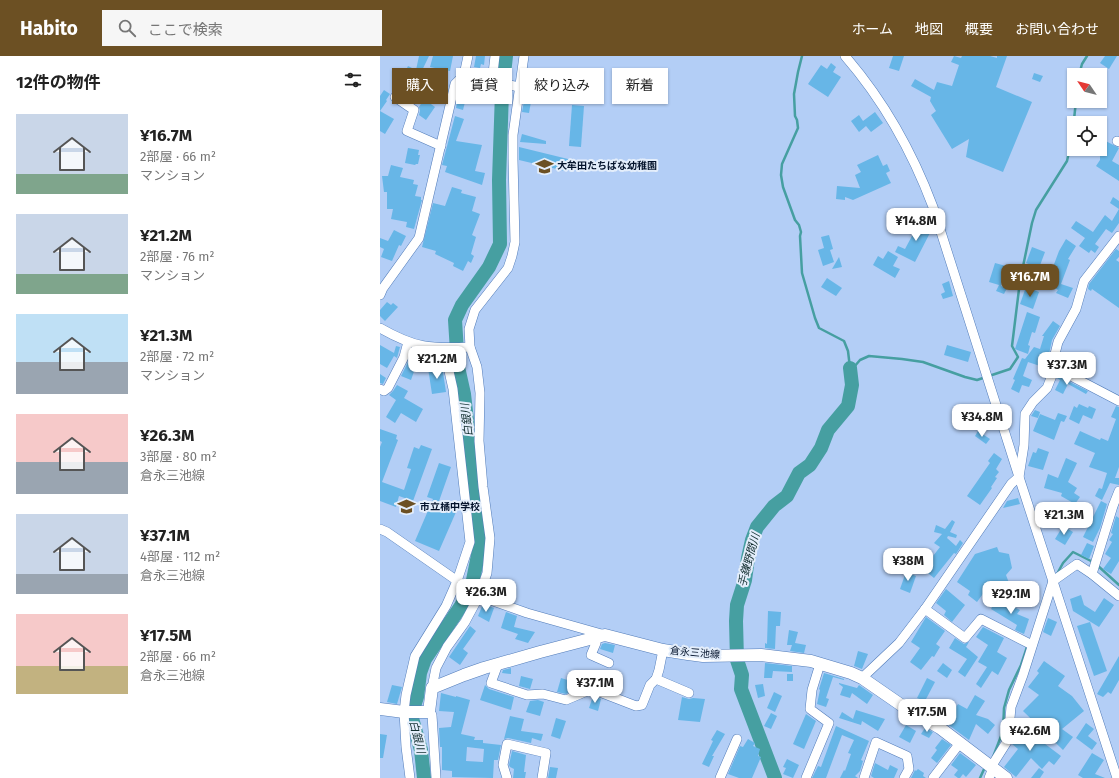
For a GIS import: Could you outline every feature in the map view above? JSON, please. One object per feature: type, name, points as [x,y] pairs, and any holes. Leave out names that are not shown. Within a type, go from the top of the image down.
[{"type":"main road","name":"倉永三池線","points":[[432,688],[464,675],[498,664],[601,636],[664,650],[703,656],[762,655],[811,662],[862,678],[904,707],[940,728],[960,743],[991,771],[1006,778]]},
{"type":"main road","points":[[380,709],[404,712],[429,712],[432,688]]},
{"type":"street","points":[[465,68],[468,56]]},
{"type":"street","points":[[495,56],[495,68]]},
{"type":"street","points":[[432,688],[436,668],[447,647],[465,622],[479,596],[487,573],[490,538],[483,487],[479,441],[479,387],[477,367],[467,347],[469,329],[475,310],[508,268],[515,242],[513,135],[524,56]]},
{"type":"street","points":[[845,56],[859,72],[885,108],[909,150],[933,206],[1117,778]]},
{"type":"street","points":[[380,295],[383,288],[419,238],[456,83]]},
{"type":"street","points":[[512,86],[519,87]]},
{"type":"street","points":[[405,104],[414,110],[407,131],[441,146]]},
{"type":"street","points":[[862,678],[899,643],[925,609],[1011,484],[1019,477],[1024,445],[1026,414],[1033,402],[1047,388],[1053,373],[1052,366],[1058,342],[1076,309],[1084,281],[1119,236]]},
{"type":"street","points":[[380,328],[397,338],[430,348],[467,347]]},
{"type":"street","points":[[380,389],[384,391],[388,388],[404,357],[408,342]]},
{"type":"street","points":[[410,778],[404,712],[406,695],[415,656],[446,606],[457,581],[470,542],[453,389],[446,348]]},
{"type":"street","points":[[1052,366],[1119,401]]},
{"type":"street","points":[[1092,574],[1119,491]]},
{"type":"street","points":[[380,529],[387,532],[479,596],[601,636],[591,655],[610,663]]},
{"type":"street","points":[[991,771],[1008,740],[1011,707],[1053,581],[1077,564],[1119,596]]},
{"type":"street","points":[[925,609],[965,638],[981,619],[1032,645]]},
{"type":"street","points":[[498,664],[491,683],[528,695],[543,694],[566,700],[592,689],[636,706],[642,705],[650,685],[656,679],[660,670],[664,650]]},
{"type":"street","points":[[806,778],[829,723],[810,709],[812,690],[820,664]]},
{"type":"street","points":[[656,679],[689,693]]},
{"type":"street","points":[[429,712],[432,715],[436,778]]},
{"type":"street","points":[[721,778],[737,739]]},
{"type":"street","points":[[864,778],[876,742],[907,756],[909,769],[904,778]]},
{"type":"street","points":[[932,778],[960,743]]},
{"type":"street","points":[[507,778],[503,766],[508,744],[546,753],[542,778]]},
{"type":"building","points":[[419,56],[429,56],[423,68],[416,68]]},
{"type":"building","points":[[433,56],[453,56],[450,71],[448,71],[448,68],[430,67]]},
{"type":"building","points":[[476,56],[485,56],[484,65],[481,64],[480,68],[474,67]]},
{"type":"building","points":[[893,56],[904,56],[899,71],[889,68]]},
{"type":"building","points":[[954,56],[961,58],[962,56],[990,56],[997,58],[997,56],[1007,56],[996,87],[1032,102],[1003,172],[966,157],[969,139],[952,149],[931,115],[936,111],[930,101],[931,97],[911,86],[915,79],[934,90],[937,82],[952,86],[959,65],[951,62]]},
{"type":"building","points":[[1105,56],[1117,56],[1109,69],[1100,63]]},
{"type":"building","points":[[831,63],[836,67],[833,72],[841,77],[828,97],[808,84],[821,65],[827,69]]},
{"type":"building","points":[[1034,73],[1043,76],[1040,82],[1032,79]]},
{"type":"building","points":[[384,90],[390,94],[380,111],[380,96]]},
{"type":"building","points":[[421,104],[431,104],[435,107],[426,120],[419,115],[419,107]]},
{"type":"building","points":[[457,104],[464,104],[463,110],[456,108]]},
{"type":"building","points":[[523,104],[531,104],[529,113],[522,112]]},
{"type":"building","points":[[572,105],[584,106],[581,147],[569,146]]},
{"type":"building","points":[[380,111],[394,119],[385,134],[380,131]]},
{"type":"building","points":[[875,112],[883,123],[871,132],[866,126],[859,132],[851,121],[859,115],[863,121]]},
{"type":"building","points":[[455,116],[464,119],[456,141],[482,145],[475,171],[485,173],[482,185],[445,172],[447,166],[442,165]]},
{"type":"building","points":[[522,134],[546,141],[546,144],[520,142]]},
{"type":"building","points":[[1107,142],[1119,148],[1112,161],[1119,165],[1119,181],[1096,166],[1100,160],[1100,156],[1107,156]]},
{"type":"building","points":[[519,147],[568,159],[565,171],[519,160]]},
{"type":"building","points":[[408,148],[419,150],[418,155],[420,155],[418,164],[415,165],[405,163]]},
{"type":"building","points":[[878,155],[883,166],[887,164],[890,171],[886,173],[891,183],[853,200],[845,197],[845,200],[836,199],[837,186],[860,188],[855,175],[861,172],[857,165]]},
{"type":"building","points":[[391,165],[403,168],[400,177],[414,180],[413,184],[418,185],[415,196],[421,197],[422,200],[414,229],[406,227],[407,222],[391,219],[393,209],[387,209],[387,192],[384,192],[382,176],[388,176]]},
{"type":"building","points":[[452,187],[462,190],[461,193],[476,197],[472,211],[480,214],[472,235],[476,237],[471,254],[474,256],[471,263],[468,261],[463,271],[453,266],[454,263],[435,254],[436,251],[422,247],[433,203],[445,206]]},
{"type":"building","points":[[1113,197],[1119,201],[1119,209],[1110,203]]},
{"type":"building","points":[[1119,209],[1119,223],[1112,233],[1106,229],[1095,244],[1099,247],[1095,253],[1091,250],[1089,253],[1079,246],[1085,238],[1071,228],[1076,221],[1093,232],[1105,215],[1112,221]]},
{"type":"building","points":[[920,221],[933,227],[915,262],[895,252],[898,246],[905,249]]},
{"type":"building","points":[[394,230],[406,236],[401,246],[399,245],[392,261],[381,257],[384,249],[380,247],[380,238],[388,241]]},
{"type":"building","points":[[829,235],[833,249],[830,250],[834,262],[823,266],[818,250],[824,248],[821,237]]},
{"type":"building","points":[[1066,239],[1076,246],[1068,259],[1070,260],[1061,284],[1073,288],[1068,298],[1056,293],[1058,290],[1050,285],[1053,276],[1050,275],[1059,251]]},
{"type":"building","points":[[1032,247],[1045,252],[1039,268],[1026,263]]},
{"type":"building","points":[[1116,249],[1119,251],[1119,257],[1116,260],[1119,262],[1119,308],[1092,289],[1091,291],[1088,289],[1089,284]]},
{"type":"building","points":[[888,251],[898,257],[893,266],[900,269],[895,278],[873,265],[878,256],[883,259]]},
{"type":"building","points":[[839,257],[842,267],[832,269]]},
{"type":"building","points":[[995,263],[1006,266],[1001,286],[1007,288],[1004,294],[996,291],[999,285],[989,282]]},
{"type":"building","points":[[827,278],[842,288],[836,296],[821,287]]},
{"type":"building","points":[[949,281],[953,296],[943,299],[941,294],[945,292],[942,284]]},
{"type":"building","points":[[1026,287],[1039,292],[1033,309],[1020,304]]},
{"type":"building","points":[[387,302],[391,305],[393,303],[398,307],[385,321],[380,316],[380,310]]},
{"type":"building","points":[[1027,312],[1040,317],[1035,333],[1032,332],[1028,345],[1030,346],[1028,354],[1015,349]]},
{"type":"building","points":[[1053,321],[1060,326],[1052,340],[1048,359],[1042,358],[1040,366],[1028,362],[1023,376],[1032,380],[1029,387],[1022,385],[1019,393],[1011,389],[1015,380],[1013,379],[1022,358],[1025,359],[1034,347],[1040,349],[1044,336],[1042,336]]},
{"type":"building","points":[[380,345],[394,353],[396,346],[400,347],[397,358],[394,356],[387,368],[380,364]]},
{"type":"building","points":[[947,345],[971,352],[968,362],[944,355]]},
{"type":"building","points":[[412,349],[421,352],[411,380],[401,376],[409,360]]},
{"type":"building","points":[[442,366],[446,392],[432,394],[428,368]]},
{"type":"building","points":[[380,374],[386,378],[383,384],[380,383]]},
{"type":"building","points":[[1058,376],[1088,391],[1086,394],[1068,384],[1063,394],[1055,390],[1060,380],[1057,378]]},
{"type":"building","points":[[397,385],[408,391],[404,398],[423,409],[416,422],[401,413],[395,423],[386,417],[396,400],[389,395]]},
{"type":"building","points":[[1079,404],[1088,408],[1089,406],[1096,409],[1092,419],[1083,415],[1079,424],[1069,419],[1074,406],[1077,408]]},
{"type":"building","points":[[1116,406],[1119,407],[1119,467],[1115,478],[1119,478],[1119,485],[1110,483],[1102,500],[1095,496],[1099,488],[1102,489],[1107,473],[1089,467],[1095,453],[1074,444],[1080,431],[1100,440],[1101,438],[1108,441],[1116,419],[1111,417]]},
{"type":"building","points":[[1035,410],[1040,412],[1038,418],[1031,416]]},
{"type":"building","points":[[1058,413],[1067,416],[1064,422],[1061,421],[1054,440],[1033,431],[1040,414],[1055,420]]},
{"type":"building","points":[[380,429],[397,435],[396,439],[398,440],[382,482],[404,490],[411,469],[407,468],[414,447],[419,449],[421,445],[432,449],[413,501],[399,496],[396,507],[380,501],[380,447],[382,442],[380,441]]},
{"type":"building","points":[[978,431],[990,439],[986,444],[975,436]]},
{"type":"building","points":[[1038,448],[1049,452],[1043,470],[1028,466],[1033,452],[1036,453]]},
{"type":"building","points":[[994,453],[1002,459],[996,469],[999,472],[995,477],[997,478],[991,487],[992,488],[980,505],[967,496],[990,463],[988,461]]},
{"type":"building","points":[[1066,458],[1077,463],[1068,482],[1077,488],[1074,493],[1080,497],[1075,504],[1061,496],[1062,493],[1044,488],[1048,474],[1058,478]]},
{"type":"building","points":[[439,463],[451,467],[438,504],[456,512],[439,551],[415,541],[433,499],[427,497]]},
{"type":"building","points":[[1018,498],[1020,504],[1003,508],[1007,501]]},
{"type":"building","points":[[1101,501],[1107,504],[1100,528],[1093,542],[1083,537]]},
{"type":"building","points":[[1116,516],[1119,518],[1119,561],[1111,574],[1103,569],[1111,558],[1105,554],[1112,542],[1109,540],[1113,534],[1111,533]]},
{"type":"building","points":[[952,520],[955,522],[950,532],[957,535],[956,538],[948,536],[947,538],[956,546],[960,540],[963,543],[956,554],[954,553],[934,578],[923,569],[940,547],[934,543],[942,534],[934,532],[936,525],[945,529]]},
{"type":"building","points":[[1063,526],[1073,532],[1065,545],[1055,539]]},
{"type":"building","points":[[1087,543],[1094,546],[1089,559],[1081,555]]},
{"type":"building","points":[[997,547],[999,552],[1009,554],[1012,568],[1006,575],[1009,583],[985,591],[977,602],[968,595],[970,591],[957,582],[975,554]]},
{"type":"building","points":[[906,572],[916,576],[910,593],[900,589]]},
{"type":"building","points":[[946,589],[965,605],[952,622],[944,615],[946,611],[936,603]]},
{"type":"building","points":[[1081,595],[1084,605],[1095,612],[1104,598],[1114,605],[1099,627],[1073,611],[1070,599]]},
{"type":"building","points":[[997,598],[1020,610],[1017,614],[1029,619],[1024,634],[1015,630],[1017,625],[991,609]]},
{"type":"building","points":[[483,604],[494,608],[489,622],[478,616]]},
{"type":"building","points":[[768,611],[781,612],[780,626],[776,626],[775,649],[765,648],[765,643],[767,644]]},
{"type":"building","points":[[506,612],[517,616],[514,627],[535,632],[528,643],[515,639],[518,634],[501,628]]},
{"type":"building","points":[[926,617],[945,631],[936,644],[940,647],[934,657],[932,656],[921,670],[910,662],[920,648],[911,642]]},
{"type":"building","points":[[1048,618],[1057,622],[1051,636],[1043,632]]},
{"type":"building","points":[[1090,622],[1107,671],[1094,676],[1077,626]]},
{"type":"building","points":[[470,626],[476,631],[463,649],[468,653],[460,665],[449,657]]},
{"type":"building","points":[[983,627],[1004,638],[997,652],[1007,658],[998,675],[992,671],[981,688],[976,684],[987,667],[978,662],[988,645],[976,637]]},
{"type":"building","points":[[789,630],[798,632],[795,643],[806,645],[804,653],[790,651],[792,645],[787,645]]},
{"type":"building","points":[[955,638],[964,644],[969,642],[966,647],[978,657],[965,677],[958,672],[967,659],[949,648]]},
{"type":"building","points":[[605,643],[615,645],[613,653],[600,649],[602,644]]},
{"type":"building","points":[[858,651],[868,654],[862,669],[854,666]]},
{"type":"building","points":[[1119,656],[1119,680],[1111,694],[1108,692],[1103,697],[1097,694]]},
{"type":"building","points":[[1044,661],[1065,676],[1058,686],[1072,696],[1084,711],[1062,729],[1073,737],[1063,750],[1023,711],[1039,695],[1028,687],[1039,673],[1037,671]]},
{"type":"building","points":[[765,663],[792,666],[792,672],[773,671],[772,678],[764,678]]},
{"type":"building","points":[[943,663],[952,670],[947,678],[937,671]]},
{"type":"building","points":[[511,668],[511,674],[502,673],[503,670]]},
{"type":"building","points":[[824,673],[844,679],[833,677],[826,698],[829,699],[826,707],[817,704],[819,689]]},
{"type":"building","points":[[787,674],[793,674],[793,681],[787,681]]},
{"type":"building","points":[[521,676],[533,679],[530,689],[519,686]]},
{"type":"building","points":[[561,678],[571,681],[568,693],[566,694],[557,692]]},
{"type":"building","points":[[927,678],[935,682],[925,701],[917,698]]},
{"type":"building","points":[[839,683],[857,688],[859,685],[873,695],[867,704],[852,693],[850,698],[840,695],[843,687]]},
{"type":"building","points":[[763,684],[765,696],[758,698],[755,685]]},
{"type":"building","points":[[392,685],[402,687],[397,704],[387,702]]},
{"type":"building","points":[[485,685],[489,689],[514,697],[511,710],[480,700]]},
{"type":"building","points":[[774,692],[782,696],[775,712],[767,708]]},
{"type":"building","points":[[441,693],[470,700],[461,734],[475,737],[474,740],[483,740],[483,743],[501,745],[498,760],[494,760],[493,778],[452,777],[452,771],[442,770],[442,747],[440,747],[439,728],[451,727],[454,712],[439,711]],"holes":[[[467,747],[484,749],[483,762],[466,761]]]},
{"type":"building","points":[[975,695],[985,701],[976,715],[988,719],[995,725],[988,734],[976,724],[969,740],[946,723],[958,704],[967,709]]},
{"type":"building","points":[[593,696],[601,699],[598,711],[589,708]]},
{"type":"building","points":[[682,697],[689,699],[705,699],[700,722],[678,720]]},
{"type":"building","points":[[538,700],[544,702],[540,716],[526,712],[530,701]]},
{"type":"building","points":[[856,710],[885,719],[878,731],[862,721],[861,725],[839,718],[842,712],[853,719]]},
{"type":"building","points":[[771,713],[777,716],[771,729],[764,726]]},
{"type":"building","points":[[806,714],[816,721],[804,749],[793,744]]},
{"type":"building","points":[[510,716],[524,719],[521,731],[543,734],[541,741],[532,738],[531,743],[508,738],[504,739]]},
{"type":"building","points":[[556,718],[566,721],[560,739],[551,736]]},
{"type":"building","points":[[1086,723],[1094,729],[1088,736],[1097,743],[1092,750],[1076,738]]},
{"type":"building","points":[[906,725],[916,731],[910,743],[899,737]]},
{"type":"building","points":[[1020,725],[1061,756],[1054,765],[1049,761],[1042,769],[1031,758],[1016,777],[1004,767],[1018,749],[1012,744],[1015,732]]},
{"type":"building","points":[[836,726],[869,741],[861,760],[863,761],[860,771],[855,776],[858,778],[840,778],[844,770],[845,771],[851,754],[848,753],[854,740],[842,735],[826,778],[812,778],[818,766],[821,767]]},
{"type":"building","points":[[925,728],[933,732],[929,738],[921,734]]},
{"type":"building","points":[[717,730],[725,734],[712,756],[714,756],[709,767],[702,764],[713,741],[711,740]]},
{"type":"building","points":[[380,734],[387,735],[383,758],[380,758]]},
{"type":"building","points":[[748,739],[755,743],[753,746],[760,749],[758,756],[761,757],[752,778],[739,778],[728,774],[740,746],[743,747]]},
{"type":"building","points":[[942,739],[951,745],[937,763],[931,758],[937,750],[935,748]]},
{"type":"building","points":[[512,751],[526,755],[524,772],[526,772],[525,778],[513,778],[514,769],[509,765]]},
{"type":"building","points":[[960,753],[976,765],[966,777],[963,774],[960,778],[958,778],[954,775],[958,770],[951,765]]},
{"type":"building","points":[[1092,753],[1104,760],[1095,774],[1105,778],[1083,778],[1078,775]]},
{"type":"building","points":[[787,759],[799,765],[793,778],[783,774],[786,768],[783,767]]},
{"type":"building","points":[[875,763],[888,770],[890,765],[898,769],[894,778],[874,778],[871,776]]},
{"type":"building","points":[[550,767],[558,768],[556,778],[548,778]]},
{"type":"building","points":[[1039,768],[1044,772],[1040,778],[1031,778]]},
{"type":"building","points":[[918,769],[924,773],[923,776],[926,778],[911,778],[915,770],[916,771]]},
{"type":"waterway","name":"白銀川","points":[[424,778],[421,750],[411,715],[417,697],[420,673],[425,659],[461,606],[472,585],[481,540],[464,394],[458,367],[455,320],[462,305],[489,267],[500,244],[499,180],[502,92],[506,56]]},
{"type":"waterway","points":[[802,56],[794,94],[795,116],[798,128],[782,164],[781,175],[783,187],[801,232],[802,273],[815,318],[819,328],[844,341],[848,351],[850,368],[854,367],[860,360],[869,356],[923,362],[977,380],[1010,369],[1018,357],[1012,346],[1020,281],[1032,223],[1036,210],[1067,161],[1072,138],[1075,108]]},
{"type":"waterway","points":[[1081,68],[1087,56]]},
{"type":"waterway","name":"手鎌野間川","points":[[775,778],[741,689],[742,675],[737,660],[737,605],[745,580],[752,540],[757,527],[774,506],[787,496],[799,473],[810,465],[821,448],[828,430],[848,406],[852,385],[850,368]]},
{"type":"waterway","points":[[1057,574],[1063,563],[1073,552],[1093,562]]},
{"type":"waterway","points":[[1097,565],[1119,585]]},
{"type":"waterway","points":[[993,757],[1003,731],[1004,708],[1009,690],[1021,665],[1028,644]]},
{"type":"waterway","points":[[980,778],[985,767]]},
{"type":"place","name":"大牟田たちばな幼稚園","points":[[544,166]]},
{"type":"place","name":"市立橘中学校","points":[[407,507]]}]
